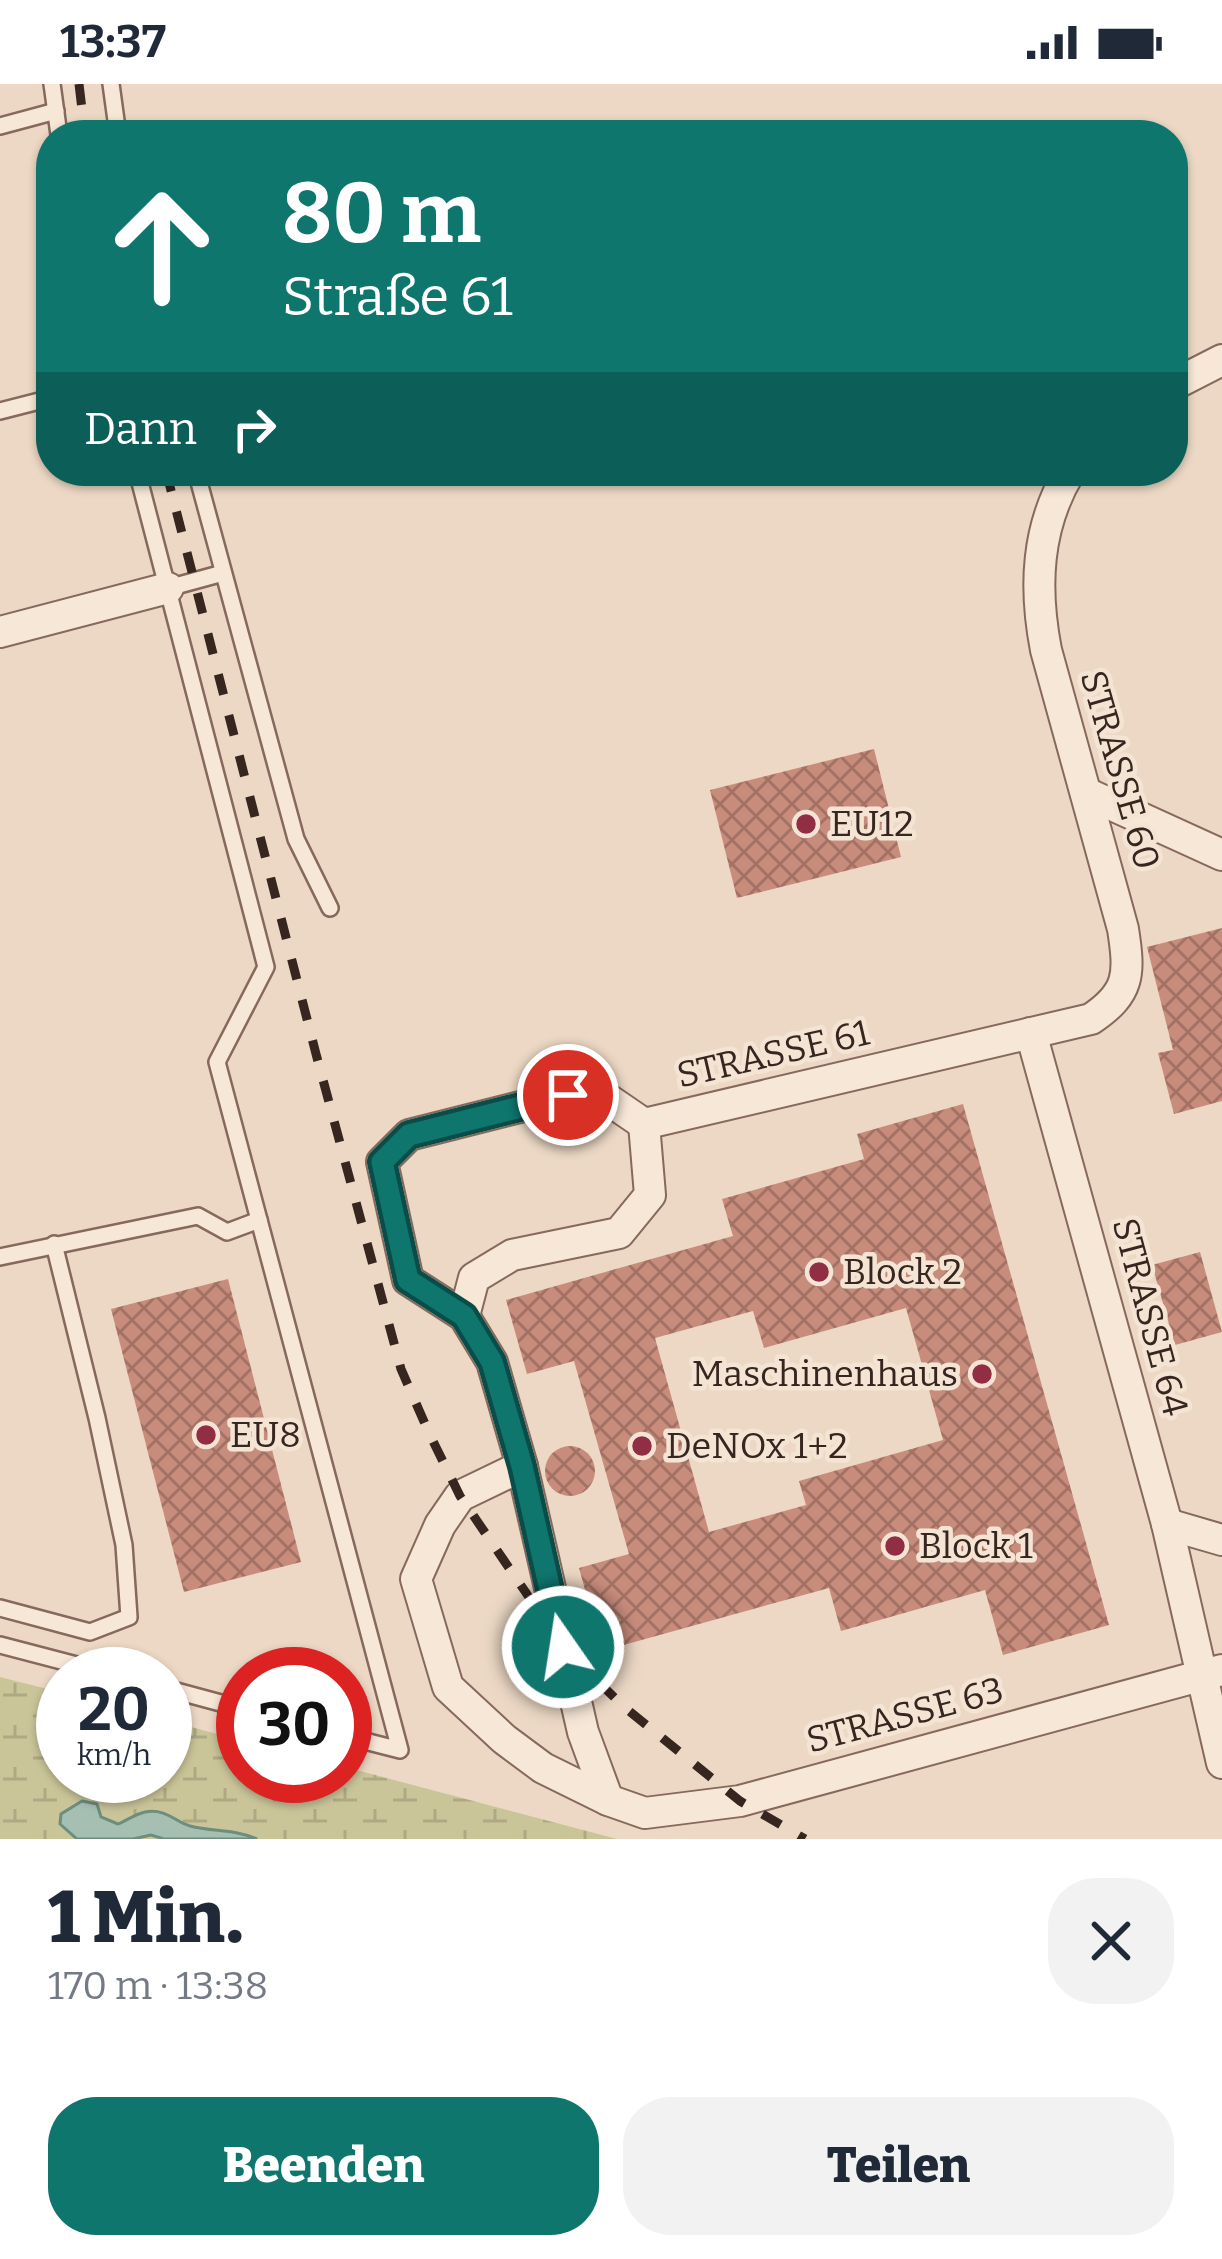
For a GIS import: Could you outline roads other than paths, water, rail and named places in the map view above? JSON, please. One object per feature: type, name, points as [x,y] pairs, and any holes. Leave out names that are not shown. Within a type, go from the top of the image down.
[{"type":"street","points":[[1188,377],[1222,360]]},
{"type":"street","name":"STRASSE 60","points":[[1031,1033],[1091,1019],[1113,1004],[1125,985],[1128,959],[1038,612],[1043,539],[1063,486]]},
{"type":"street","points":[[0,632],[168,588]]},
{"type":"street","points":[[1086,793],[1222,855]]},
{"type":"street","name":"STRASSE 61","points":[[464,1316],[408,1280],[382,1162],[409,1135],[568,1095],[603,1096],[644,1124],[1031,1033]]},
{"type":"street","name":"STRASSE 64","points":[[1031,1033],[1212,1673],[1222,1763]]},
{"type":"street","points":[[608,1800],[583,1732],[522,1466],[492,1362],[464,1316],[474,1278],[512,1255],[619,1233],[650,1196],[644,1124]]},
{"type":"street","name":"STRASSE 63","points":[[522,1466],[460,1496],[440,1525],[416,1579],[448,1688],[543,1768],[645,1813],[740,1801],[1212,1673]]},
{"type":"street","points":[[1167,1524],[1222,1540]]},
{"type":"lane","points":[[52,84],[57,120]]},
{"type":"lane","points":[[111,84],[116,120]]},
{"type":"lane","points":[[0,126],[56,111]]},
{"type":"lane","points":[[0,412],[36,402]]},
{"type":"lane","points":[[141,486],[266,967],[217,1062],[400,1750],[372,1743]]},
{"type":"lane","points":[[200,486],[296,839],[330,908]]},
{"type":"lane","points":[[168,588],[223,573]]},
{"type":"lane","points":[[0,1257],[198,1216],[227,1232],[259,1220]]},
{"type":"lane","points":[[0,1608],[90,1632],[129,1617],[124,1545],[54,1244]]},
{"type":"lane","points":[[0,1645],[36,1654]]},
{"type":"railway","points":[[79,84],[83,120]]},
{"type":"railway","points":[[170,486],[401,1369],[429,1433],[460,1496],[563,1647],[624,1707],[740,1801],[805,1839]]},
{"type":"place","name":"EU12","points":[[806,824]]},
{"type":"place","name":"Block 2","points":[[819,1272]]},
{"type":"place","name":"Maschinenhaus","points":[[982,1374]]},
{"type":"place","name":"EU8","points":[[206,1435]]},
{"type":"place","name":"DeNOx 1+2","points":[[642,1446]]},
{"type":"place","name":"Block 1","points":[[895,1546]]}]
